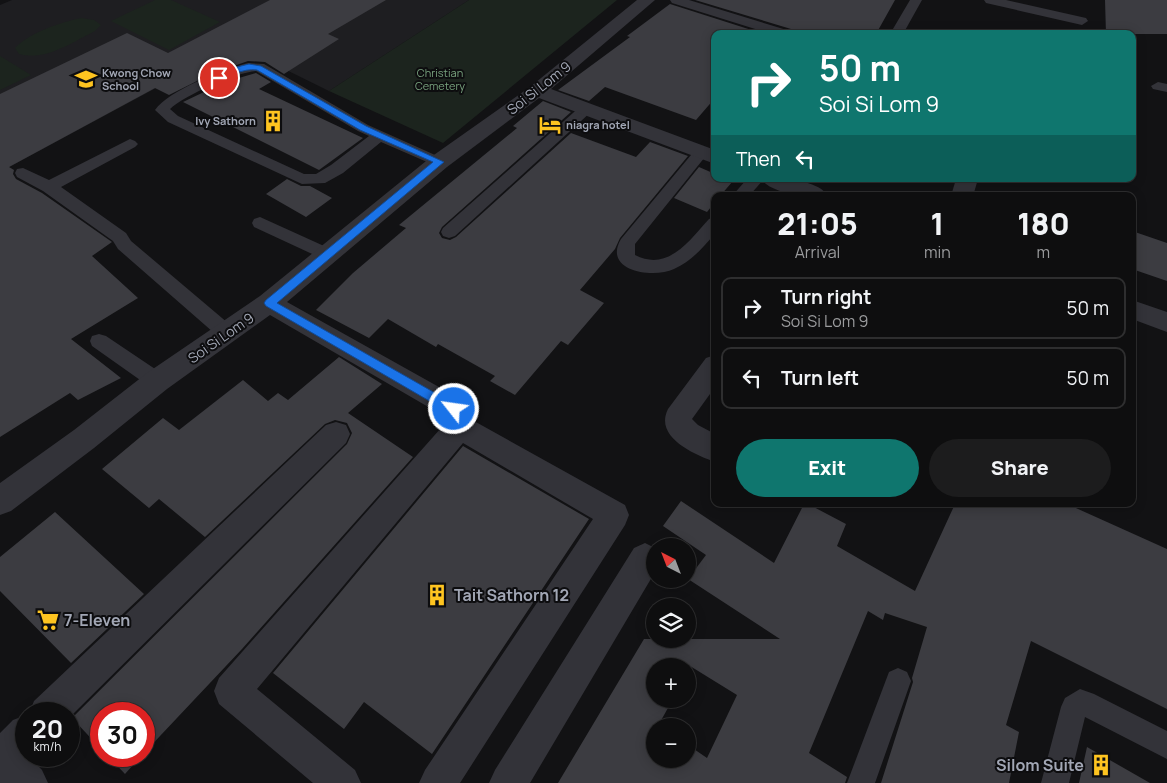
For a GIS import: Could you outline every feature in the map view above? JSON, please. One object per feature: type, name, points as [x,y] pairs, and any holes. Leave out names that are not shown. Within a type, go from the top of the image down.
[{"type":"street","name":"Soi Si Lom 9","points":[[0,501],[84,439],[157,381],[228,334],[270,303],[439,162],[537,91],[647,0]]},
{"type":"street","points":[[537,91],[708,154]]},
{"type":"street","points":[[780,182],[806,192]]},
{"type":"street","points":[[270,303],[454,409]]},
{"type":"street","points":[[1136,310],[1167,322]]},
{"type":"street","points":[[711,372],[678,417],[679,426],[683,430],[711,447]]},
{"type":"street","points":[[342,783],[232,691],[460,426],[614,515],[438,783]]},
{"type":"street","points":[[58,702],[336,434]]},
{"type":"street","points":[[508,783],[646,559]]},
{"type":"lane","points":[[676,0],[772,30]]},
{"type":"lane","points":[[898,30],[916,0]]},
{"type":"lane","points":[[990,0],[1082,21]]},
{"type":"lane","points":[[379,136],[337,170],[319,179],[302,179],[173,119],[162,110],[167,104],[236,70],[249,67],[259,68],[379,136],[439,162]]},
{"type":"lane","points":[[449,232],[587,108]]},
{"type":"lane","points":[[49,187],[130,144]]},
{"type":"lane","points":[[708,154],[627,243],[626,258],[645,268],[667,265],[688,253],[711,227]]},
{"type":"lane","points":[[23,173],[49,187],[120,238],[124,245],[228,334]]},
{"type":"lane","points":[[744,192],[753,182]]},
{"type":"lane","points":[[260,223],[329,255]]},
{"type":"lane","points":[[99,341],[157,381]]},
{"type":"lane","points":[[862,783],[898,681]]},
{"type":"lane","points":[[1055,783],[1074,707],[1080,702],[1085,702],[1167,745]]},
{"type":"shaded area","name":"Kwong Chow School","points":[[12,0],[469,0],[329,91],[236,45],[0,172],[0,5]]},
{"type":"green space","points":[[155,0],[171,0],[220,22],[169,50],[111,21]]},
{"type":"green space","name":"Christian Cemetery","points":[[469,0],[617,0],[443,143],[329,91]]},
{"type":"green space","points":[[81,18],[94,20],[101,25],[95,31],[49,53],[29,56],[19,54],[15,48],[37,33],[55,25]]},
{"type":"green space","points":[[0,56],[31,75],[0,90]]},
{"type":"building","points":[[270,0],[386,0],[328,34],[339,39],[284,74],[265,62],[248,61],[211,74],[169,95],[155,88],[9,167],[14,170],[13,174],[16,179],[42,193],[112,242],[92,256],[138,298],[71,339],[121,378],[78,400],[70,393],[0,437],[0,94],[127,33],[168,53]]},
{"type":"building","points":[[695,0],[895,0],[878,30],[791,29]]},
{"type":"building","points":[[1105,0],[1167,0],[1167,34],[1136,34],[1136,30],[1106,30]]},
{"type":"building","points":[[670,4],[751,30],[711,30],[711,103],[696,120],[605,87],[589,101],[558,90],[630,37],[627,36]]},
{"type":"building","name":"Ivy Sathorn","points":[[256,73],[271,82],[259,89],[363,138],[319,170],[183,102],[225,82]]},
{"type":"building","points":[[543,101],[571,112],[442,227],[439,233],[442,238],[450,240],[456,237],[571,133],[636,157],[650,142],[688,156],[620,238],[615,249],[580,290],[604,303],[568,345],[561,341],[515,395],[490,381],[495,376],[438,344],[436,347],[388,319],[369,338],[316,310],[353,273],[406,228],[399,225],[517,128],[513,126]]},
{"type":"building","points":[[699,167],[711,172],[711,182],[732,182],[723,192],[711,192],[711,207],[707,212],[674,198]]},
{"type":"building","points":[[287,179],[301,186],[310,186],[332,198],[306,217],[266,194]]},
{"type":"building","points":[[1136,232],[1167,243],[1167,281],[1136,270]]},
{"type":"building","points":[[339,357],[382,384],[348,413],[413,457],[242,649],[155,741],[155,702],[90,702],[90,737],[80,727],[80,710],[347,444],[352,433],[347,423],[335,420],[325,424],[205,537],[159,499],[149,508],[102,469],[163,418],[179,430],[243,380],[268,401],[278,393],[288,400]]},
{"type":"building","name":"Tait Sathorn 12","points":[[463,446],[589,519],[432,754],[364,702],[344,729],[273,673]]},
{"type":"building","points":[[681,501],[774,563],[802,507],[814,507],[846,524],[837,546],[915,591],[954,507],[1074,507],[1167,549],[1167,709],[1031,641],[1006,725],[1019,732],[1009,783],[881,783],[913,682],[912,678],[927,627],[885,613],[883,620],[868,611],[809,753],[847,777],[845,783],[558,783],[644,639],[646,639],[646,648],[696,648],[696,639],[780,639],[696,584],[696,568],[706,555],[696,548],[696,538],[681,538],[663,526]],"holes":[[[646,658],[696,658],[696,670],[737,695],[707,758],[696,750],[696,768],[646,768],[646,718],[662,718],[668,708],[646,708]]]},
{"type":"building","points":[[55,512],[144,594],[71,663],[0,591],[0,557]]},
{"type":"building","name":"Silom Suite","points":[[1087,747],[1150,783],[1079,783]]},
{"type":"building","points":[[118,767],[131,767],[125,774]]},
{"type":"place","name":"Kwong Chow School","points":[[86,79]]},
{"type":"place","name":"Ivy Sathorn","points":[[273,121]]},
{"type":"place","name":"niagra hotel","points":[[550,125]]},
{"type":"place","name":"Tait Sathorn 12","points":[[437,595]]},
{"type":"place","name":"7-Eleven","points":[[48,620]]},
{"type":"place","name":"Silom Suite","points":[[1101,765]]},
{"type":"route","points":[[219,78],[236,70],[249,67],[259,68],[363,128],[439,162],[270,303],[454,409]]}]
